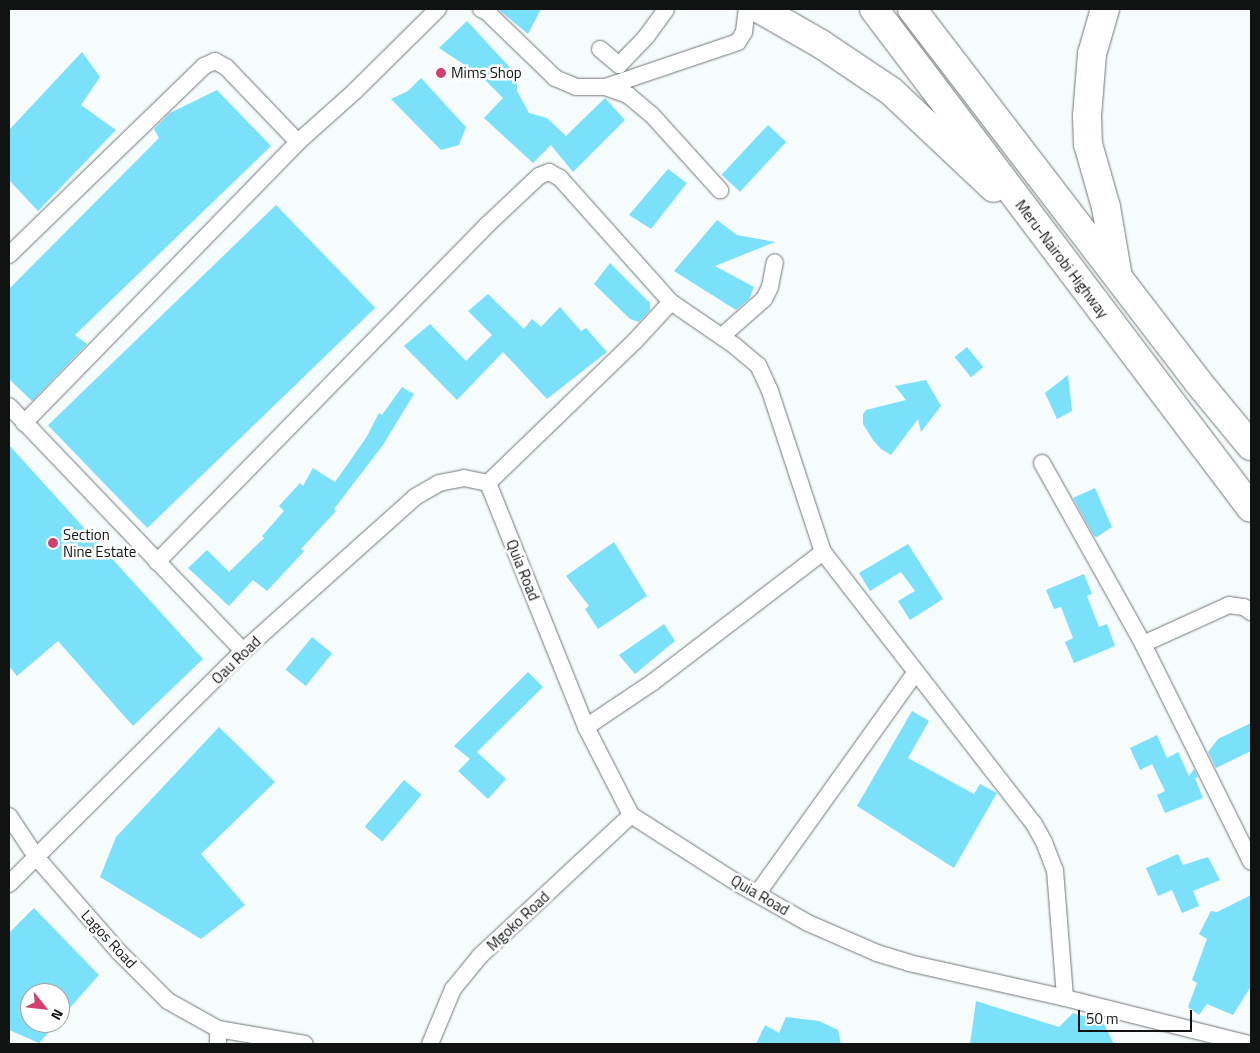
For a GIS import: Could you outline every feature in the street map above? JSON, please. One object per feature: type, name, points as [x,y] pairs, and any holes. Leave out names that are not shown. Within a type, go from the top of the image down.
[{"type":"highway","points":[[760,9],[821,44],[891,91],[946,146],[1040,229]]},
{"type":"highway","name":"Meru-Nairobi Highway","points":[[874,9],[1251,508]]},
{"type":"highway","points":[[912,9],[1118,279],[1198,382],[1251,446]]},
{"type":"highway","points":[[1104,9],[1092,54],[1087,116],[1088,144],[1106,208],[1118,279]]},
{"type":"street","points":[[24,424],[298,142],[355,91],[438,9]]},
{"type":"street","points":[[481,9],[487,12],[555,78],[576,87],[604,87],[628,95],[651,114],[720,190]]},
{"type":"street","points":[[600,49],[619,65],[646,37],[666,9]]},
{"type":"street","points":[[604,87],[738,42],[744,32],[747,9]]},
{"type":"street","points":[[9,255],[204,66],[215,61],[226,67],[298,142]]},
{"type":"street","points":[[157,562],[487,225],[539,176],[549,172],[560,178],[671,302],[722,336],[758,365],[770,391],[823,552],[1034,824],[1044,842],[1055,870],[1065,998]]},
{"type":"street","points":[[722,336],[764,299],[770,287],[775,262]]},
{"type":"street","points":[[488,483],[635,341],[671,302]]},
{"type":"street","points":[[9,406],[24,424],[243,651]]},
{"type":"street","points":[[1042,463],[1143,644],[1251,862]]},
{"type":"street","name":"Oau Road","points":[[9,884],[243,651],[415,497],[439,484],[464,478],[488,483]]},
{"type":"street","name":"Quia Road","points":[[488,483],[586,727],[630,815],[757,894],[808,923],[885,955],[908,963],[1065,998],[1249,1044]]},
{"type":"street","points":[[586,727],[653,682],[823,552]]},
{"type":"street","points":[[1143,644],[1229,605],[1244,607],[1251,612]]},
{"type":"street","points":[[757,894],[916,672]]},
{"type":"street","name":"Mgoko Road","points":[[430,1044],[453,989],[480,956],[630,815]]},
{"type":"street","name":"Lagos Road","points":[[9,816],[37,858],[119,952],[168,1001],[218,1037]]},
{"type":"street","points":[[218,1037],[305,1044]]},
{"type":"building","points":[[498,9],[541,9],[528,34]]},
{"type":"building","points":[[467,21],[517,75],[517,91],[529,113],[547,118],[566,136],[605,98],[625,120],[573,172],[551,145],[533,163],[484,118],[503,98],[480,75],[439,48]]},
{"type":"building","points":[[82,52],[100,77],[81,105],[116,130],[38,211],[9,180],[9,130]]},
{"type":"building","points":[[421,78],[466,127],[459,145],[441,150],[391,99],[408,91]]},
{"type":"building","points":[[217,90],[271,146],[75,335],[87,344],[32,401],[9,379],[9,289],[159,138],[154,129],[170,113]]},
{"type":"building","points":[[768,125],[786,142],[740,192],[722,175]]},
{"type":"building","points":[[668,169],[687,183],[651,229],[629,215]]},
{"type":"building","points":[[276,205],[375,308],[147,528],[48,425]]},
{"type":"building","points":[[717,220],[737,235],[775,242],[715,266],[754,287],[749,299],[736,310],[674,271]]},
{"type":"building","points":[[610,263],[650,303],[650,310],[639,322],[630,319],[594,284]]},
{"type":"building","points":[[488,294],[524,329],[532,319],[541,327],[560,307],[581,331],[586,328],[607,352],[547,399],[503,352],[457,400],[404,346],[430,324],[466,361],[492,335],[468,311]]},
{"type":"building","points":[[967,347],[983,367],[971,377],[955,357]]},
{"type":"building","points":[[1068,375],[1072,411],[1057,419],[1045,393]]},
{"type":"building","points":[[926,380],[941,406],[921,432],[918,419],[891,455],[881,449],[873,440],[863,424],[863,414],[866,410],[906,400],[895,386]]},
{"type":"building","points":[[402,387],[414,394],[383,445],[334,509],[336,511],[301,549],[304,551],[267,591],[253,580],[229,606],[188,568],[207,550],[229,572],[264,538],[262,536],[284,511],[279,506],[300,483],[303,486],[313,468],[335,482],[366,438],[379,413],[382,415]]},
{"type":"building","name":"Section Nine Estate","points":[[9,445],[203,659],[133,726],[58,641],[17,676],[9,666]]},
{"type":"building","points":[[1095,488],[1112,527],[1097,537],[1094,536],[1073,498]]},
{"type":"building","points":[[614,542],[647,596],[598,629],[585,609],[589,606],[566,576]]},
{"type":"building","points":[[908,544],[943,599],[910,620],[898,601],[915,591],[901,572],[870,591],[859,573]]},
{"type":"building","points":[[1084,574],[1092,594],[1087,596],[1099,627],[1107,624],[1115,646],[1074,663],[1065,642],[1073,638],[1061,607],[1054,609],[1046,590]]},
{"type":"building","points":[[664,624],[675,641],[635,674],[619,655]]},
{"type":"building","points":[[312,637],[332,653],[306,686],[286,670]]},
{"type":"building","points":[[528,672],[543,687],[477,752],[506,779],[488,799],[458,771],[470,759],[454,746]]},
{"type":"building","points":[[912,711],[929,721],[908,758],[974,794],[980,784],[997,793],[954,868],[857,806]]},
{"type":"building","points":[[1251,723],[1251,751],[1216,768],[1208,752],[1218,739]]},
{"type":"building","points":[[219,727],[275,782],[201,854],[245,905],[201,939],[100,877],[116,837]]},
{"type":"building","points":[[1157,735],[1167,758],[1178,752],[1189,776],[1194,769],[1198,777],[1195,778],[1203,798],[1165,813],[1157,795],[1165,791],[1152,764],[1140,770],[1130,748]]},
{"type":"building","points":[[404,780],[422,795],[382,842],[365,827]]},
{"type":"building","points":[[1178,854],[1183,865],[1208,857],[1220,880],[1193,891],[1199,906],[1182,913],[1172,890],[1158,896],[1146,868]]},
{"type":"building","points":[[1251,895],[1251,986],[1233,1015],[1207,1004],[1199,1015],[1188,1007],[1197,983],[1192,980],[1207,939],[1199,934],[1211,911],[1217,912]]},
{"type":"building","points":[[34,908],[99,975],[70,1008],[70,983],[20,983],[20,1033],[48,1033],[39,1043],[9,1030],[9,933]]},
{"type":"building","points":[[976,1001],[1059,1027],[1073,1013],[1103,1022],[1114,1044],[970,1044]]},
{"type":"building","points":[[786,1017],[819,1021],[838,1030],[841,1044],[756,1044],[765,1025],[779,1033]]},
{"type":"place","name":"Mims Shop","points":[[441,73]]},
{"type":"place","name":"Section Nine Estate","points":[[53,543]]}]
